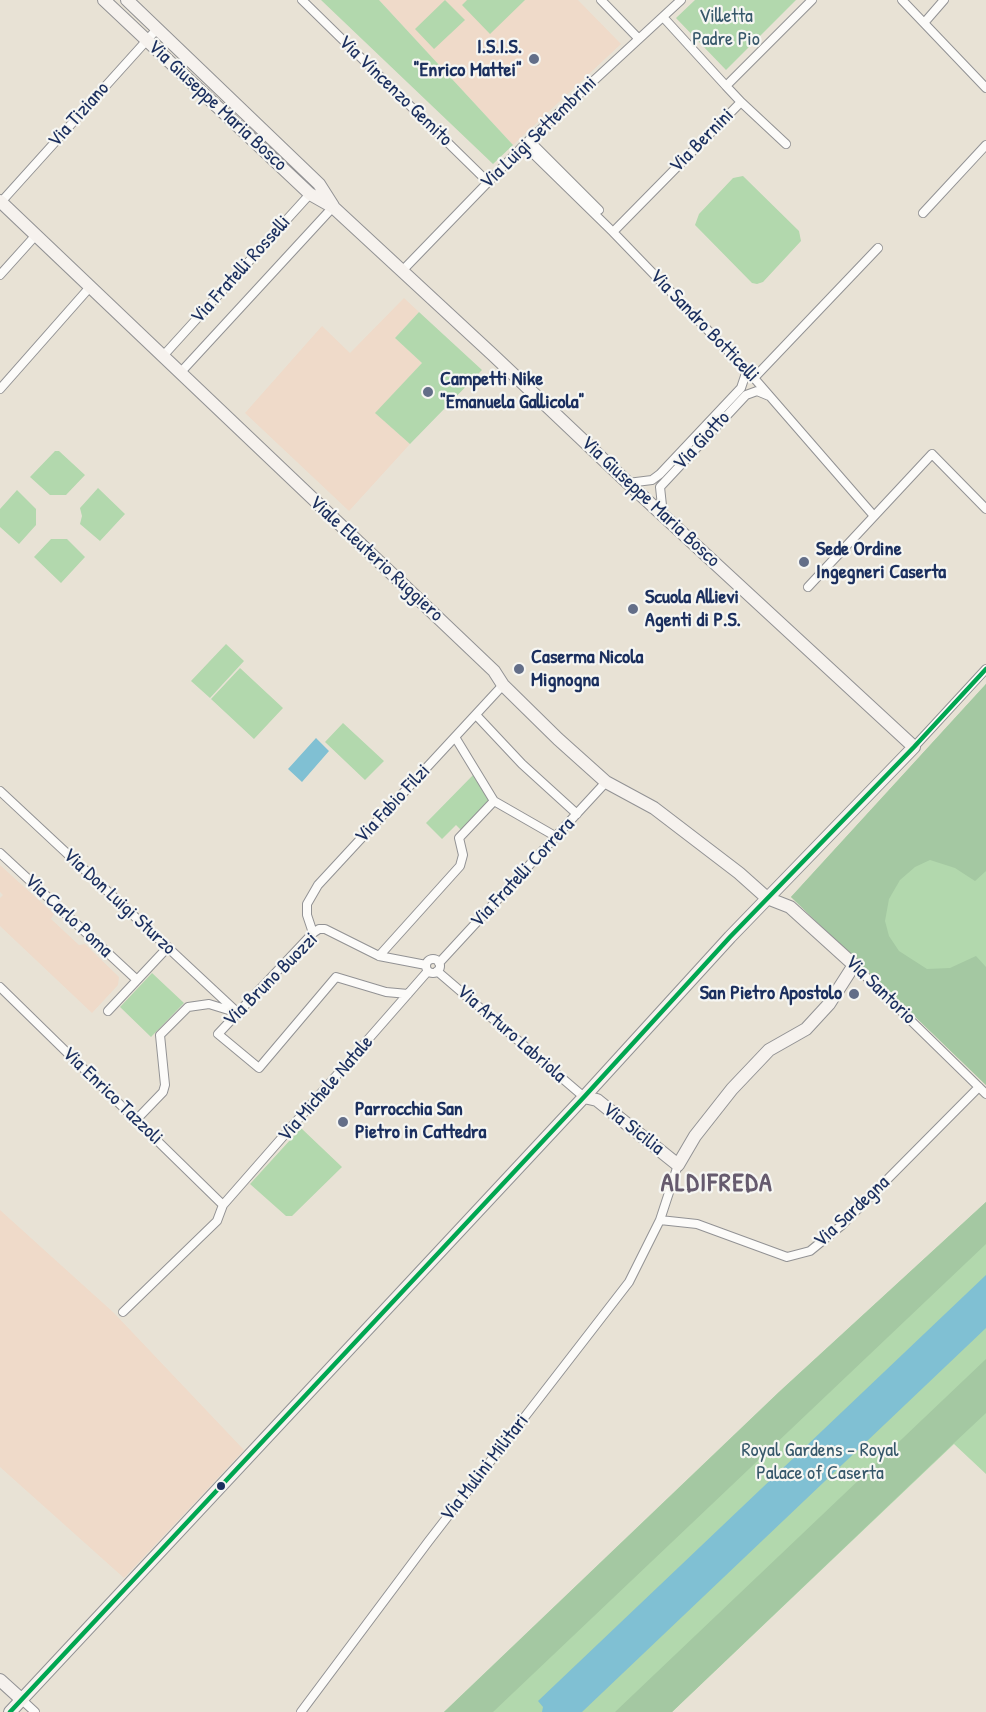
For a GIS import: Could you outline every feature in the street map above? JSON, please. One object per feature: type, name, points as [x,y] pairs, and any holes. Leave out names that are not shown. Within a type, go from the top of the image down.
[{"type":"street","name":"Via Giuseppe Maria Bosco","points":[[104,0],[310,194],[333,207],[914,747]]},
{"type":"street","name":"Via Giuseppe Maria Bosco","points":[[127,0],[319,184],[333,207]]},
{"type":"street","points":[[116,12],[127,0]]},
{"type":"street","name":"Via Vincenzo Gemito","points":[[302,0],[489,182]]},
{"type":"street","points":[[601,0],[639,39]]},
{"type":"street","name":"Via Luigi Settembrini","points":[[402,271],[527,142],[681,0]]},
{"type":"street","name":"Via Bernini","points":[[615,230],[741,102],[726,86],[812,0]]},
{"type":"street","points":[[902,0],[986,88]]},
{"type":"street","points":[[924,23],[944,0]]},
{"type":"street","points":[[663,17],[726,86]]},
{"type":"street","name":"Via Tiziano","points":[[0,201],[157,29]]},
{"type":"street","points":[[741,102],[786,144]]},
{"type":"street","name":"Via Sandro Botticelli","points":[[527,142],[615,230],[747,370],[874,516]]},
{"type":"street","points":[[923,213],[986,145]]},
{"type":"street","name":"Via Fratelli Rosselli","points":[[163,356],[319,184]]},
{"type":"street","name":"Viale Eleuterio Ruggiero","points":[[0,201],[494,671],[503,685],[558,739],[606,782],[654,808],[739,873],[767,898]]},
{"type":"street","name":"Via Fratelli Rosselli","points":[[180,373],[333,207]]},
{"type":"street","points":[[0,275],[36,235]]},
{"type":"street","points":[[754,378],[879,248]]},
{"type":"street","points":[[0,389],[90,286]]},
{"type":"street","name":"Via Giotto","points":[[628,483],[652,480],[660,474],[741,388],[747,370]]},
{"type":"street","name":"Via Giotto","points":[[663,515],[660,487],[746,395],[757,391],[772,398]]},
{"type":"street","points":[[808,587],[932,454],[986,509]]},
{"type":"street","points":[[10,1712],[584,1097],[730,937],[914,747],[986,669]]},
{"type":"street","name":"Via Fabio Filzi","points":[[313,933],[306,904],[318,885],[503,685]]},
{"type":"street","points":[[476,715],[522,764],[577,814]]},
{"type":"street","points":[[455,737],[494,801],[555,836]]},
{"type":"street","name":"Via Fratelli Correra","points":[[438,967],[606,782]]},
{"type":"street","name":"Via Don Luigi Sturzo","points":[[0,791],[238,1012]]},
{"type":"street","points":[[379,956],[460,866],[463,855],[459,838],[494,801]]},
{"type":"street","name":"Via Carlo Poma","points":[[0,853],[137,980]]},
{"type":"street","name":"Via Santorio","points":[[767,898],[790,907],[854,965],[983,1090]]},
{"type":"street","name":"Via Bruno Buozzi","points":[[408,994],[386,992],[336,977],[258,1068],[218,1034],[319,929],[325,929],[379,956],[427,968]]},
{"type":"street","points":[[108,1011],[168,947]]},
{"type":"street","points":[[427,968],[432,960],[438,967]]},
{"type":"street","points":[[678,1165],[695,1136],[732,1089],[769,1050],[806,1029],[829,1004],[854,965]]},
{"type":"street","name":"Via Arturo Labriola","points":[[438,967],[584,1097]]},
{"type":"street","name":"Via Michele Natale","points":[[123,1312],[216,1221],[224,1205],[408,994],[427,968]]},
{"type":"street","name":"Via Enrico Tazzoli","points":[[0,987],[224,1205]]},
{"type":"street","points":[[136,1120],[163,1092],[165,1085],[160,1035],[188,1007],[209,1004],[238,1012]]},
{"type":"street","name":"Via Sardegna","points":[[660,1220],[697,1224],[787,1257],[810,1251],[842,1225],[983,1090]]},
{"type":"street","name":"Via Sicilia","points":[[584,1097],[597,1100],[678,1165]]},
{"type":"street","name":"Via Mulini Militari","points":[[301,1712],[428,1542],[629,1282],[660,1220],[678,1165]]},
{"type":"street","points":[[0,1680],[35,1712]]},
{"type":"shaded area","name":"I.S.I.S. \"Enrico Mattei\"","points":[[379,0],[578,0],[621,44],[513,145]]},
{"type":"shaded area","points":[[404,298],[419,312],[395,338],[422,363],[376,413],[410,444],[349,511],[245,413],[322,326],[350,353]]},
{"type":"shaded area","points":[[0,865],[54,914],[51,919],[79,945],[85,944],[119,977],[118,985],[92,1013],[0,926],[0,898],[3,895],[0,892]]},
{"type":"shaded area","points":[[0,1210],[114,1313],[244,1450],[124,1578],[0,1467]]},
{"type":"green space","points":[[321,0],[379,0],[513,145],[493,164]]},
{"type":"green space","points":[[445,0],[465,20],[434,49],[415,29]]},
{"type":"green space","points":[[467,0],[525,0],[490,34],[462,5]]},
{"type":"green space","name":"Villetta Padre Pio","points":[[695,0],[796,0],[726,70],[676,18]]},
{"type":"green space","points":[[743,176],[799,231],[801,241],[763,282],[757,284],[752,283],[695,225],[699,214],[733,178]]},
{"type":"green space","name":"Campetti Nike \"Emanuela Gallicola\"","points":[[419,312],[482,370],[410,444],[375,413],[422,363],[395,338]]},
{"type":"green space","points":[[55,451],[59,451],[85,475],[66,495],[50,495],[30,477]]},
{"type":"green space","points":[[98,488],[125,514],[100,541],[80,524],[82,516],[80,508]]},
{"type":"green space","points":[[17,490],[36,509],[36,525],[19,544],[0,527],[0,509]]},
{"type":"green space","points":[[51,539],[67,539],[85,557],[61,583],[34,557]]},
{"type":"green space","points":[[226,644],[244,661],[210,698],[191,681]]},
{"type":"green space","points":[[240,668],[283,708],[254,739],[211,699]]},
{"type":"green space","points":[[986,684],[986,1085],[791,897]]},
{"type":"green space","points":[[986,684],[986,871],[975,881],[955,868],[930,860],[915,867],[900,880],[889,899],[885,921],[889,936],[899,951],[927,969],[950,968],[976,956],[986,967],[986,1085],[791,897]]},
{"type":"green space","points":[[343,723],[384,761],[365,780],[325,742]]},
{"type":"green space","points":[[476,772],[494,801],[464,833],[456,825],[442,839],[426,823]]},
{"type":"green space","points":[[152,973],[184,1003],[151,1037],[120,1007]]},
{"type":"green space","points":[[301,1128],[342,1167],[292,1216],[286,1216],[250,1184]]},
{"type":"green space","name":"Royal Gardens - Royal Palace of Caserta","points":[[986,1202],[986,1474],[954,1444],[672,1712],[444,1712],[779,1392]]},
{"type":"green space","points":[[986,1202],[986,1244],[493,1712],[444,1712],[779,1392]]},
{"type":"green space","points":[[986,1359],[986,1413],[672,1712],[615,1712]]},
{"type":"water","points":[[316,738],[329,751],[302,782],[288,769]]},
{"type":"water","points":[[986,1275],[986,1328],[582,1712],[542,1712],[543,1707],[538,1701]]},
{"type":"transit line","points":[[10,1712],[584,1097],[730,937],[914,747],[986,669]]},
{"type":"place","name":"I.S.I.S. \"Enrico Mattei\"","points":[[534,59]]},
{"type":"place","name":"Campetti Nike \"Emanuela Gallicola\"","points":[[428,392]]},
{"type":"place","name":"Sede Ordine Ingegneri Caserta","points":[[804,562]]},
{"type":"place","name":"Scuola Allievi Agenti di P.S.","points":[[633,609]]},
{"type":"place","name":"Caserma Nicola Mignogna","points":[[519,669]]},
{"type":"place","name":"San Pietro Apostolo","points":[[854,994]]},
{"type":"place","name":"Parrocchia San Pietro in Cattedra","points":[[343,1122]]},
{"type":"district","name":"ALDIFREDA","points":[[717,1184]]}]
